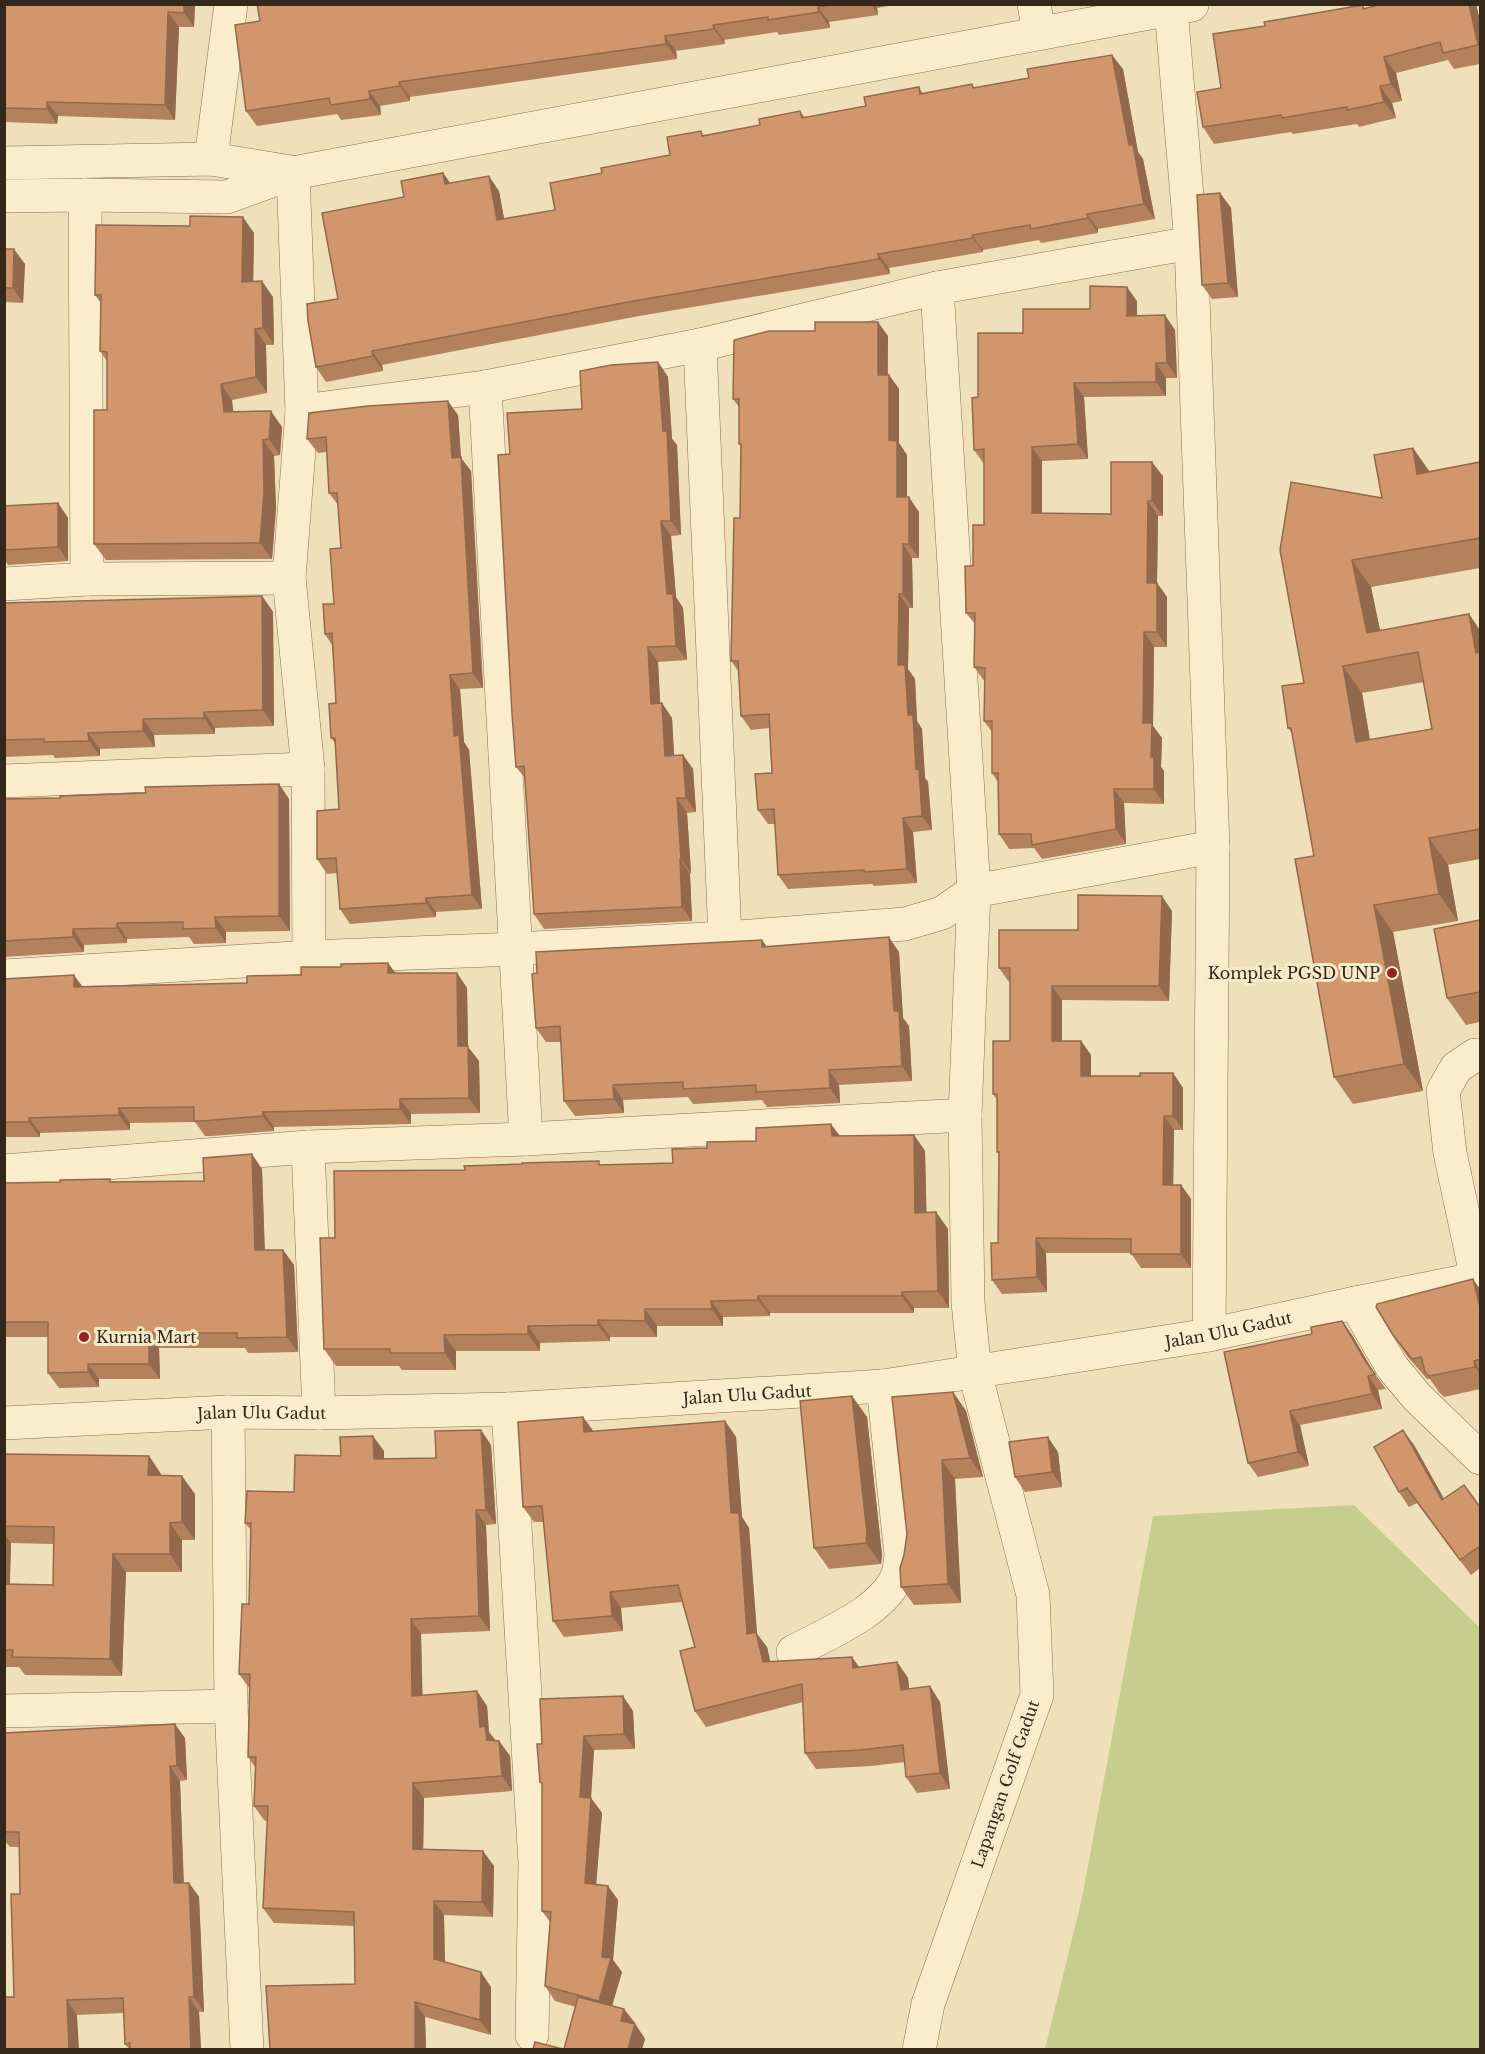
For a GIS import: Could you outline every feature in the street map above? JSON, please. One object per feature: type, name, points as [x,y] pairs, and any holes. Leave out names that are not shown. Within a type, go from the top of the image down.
[{"type":"street","points":[[211,159],[231,4]]},
{"type":"street","points":[[4,196],[227,197],[293,173],[1037,19],[1183,7],[1213,848],[1209,1335]]},
{"type":"street","points":[[4,163],[211,159],[293,173]]},
{"type":"street","points":[[293,173],[302,411],[289,578],[308,769],[309,957]]},
{"type":"street","points":[[85,195],[87,579]]},
{"type":"street","points":[[302,411],[485,387],[700,345],[937,288],[1191,243]]},
{"type":"street","name":"Lapangan Golf Gadut","points":[[919,2049],[928,2004],[1037,1695],[1033,1595],[975,1373],[968,1302],[965,1114],[975,891],[937,288]]},
{"type":"street","points":[[700,345],[725,938]]},
{"type":"street","points":[[485,387],[526,1139]]},
{"type":"street","points":[[4,584],[87,579],[289,578]]},
{"type":"street","points":[[4,781],[308,769]]},
{"type":"street","points":[[4,976],[309,957],[515,950],[725,938],[905,924],[942,913],[975,891],[1213,848]]},
{"type":"street","points":[[1479,1279],[1450,1154],[1443,1090],[1456,1068],[1475,1055],[1480,1055]]},
{"type":"street","points":[[4,1171],[308,1147],[526,1139],[965,1114]]},
{"type":"street","points":[[308,1147],[319,1413]]},
{"type":"street","name":"Jalan Ulu Gadut","points":[[4,1423],[228,1412],[319,1413],[508,1409],[883,1386],[1209,1335],[1479,1279]]},
{"type":"street","points":[[1355,1303],[1392,1367],[1417,1397],[1480,1458]]},
{"type":"street","points":[[793,1652],[871,1608],[884,1596],[898,1573],[901,1555],[883,1386]]},
{"type":"street","points":[[508,1409],[535,1863],[532,2035]]},
{"type":"street","points":[[228,1412],[231,1706],[247,2049]]},
{"type":"street","points":[[4,1711],[231,1706]]},
{"type":"green space","points":[[1354,1505],[1480,1628],[1480,2049],[1045,2049],[1082,1898],[1153,1516]]},
{"type":"building","points":[[4,4],[184,4],[184,13],[168,12],[165,105],[47,102],[47,109],[4,108]]},
{"type":"building","points":[[257,4],[837,4],[818,7],[819,12],[713,25],[714,29],[665,36],[666,44],[399,82],[400,86],[369,91],[370,99],[331,105],[329,98],[246,111],[235,25],[260,21]]},
{"type":"building","points":[[1382,4],[1469,4],[1478,45],[1443,53],[1440,42],[1384,57],[1391,84],[1380,86],[1384,102],[1347,110],[1347,107],[1282,118],[1281,115],[1203,127],[1197,92],[1221,88],[1213,34],[1265,26],[1264,22],[1363,5],[1363,9]]},
{"type":"building","points":[[1112,55],[1129,145],[1133,145],[1144,204],[1087,214],[1088,218],[1031,229],[1030,225],[972,235],[973,238],[878,254],[879,259],[628,302],[372,351],[373,356],[316,367],[307,304],[338,299],[322,213],[404,197],[401,181],[443,173],[445,184],[489,176],[497,220],[555,210],[550,183],[602,173],[601,168],[670,155],[667,137],[701,131],[702,136],[760,125],[759,119],[800,111],[802,118],[866,106],[864,97],[919,87],[920,94],[972,84],[973,88],[1029,78],[1027,69]]},
{"type":"building","points":[[1220,193],[1228,283],[1202,285],[1197,195]]},
{"type":"building","points":[[190,216],[243,217],[242,282],[262,281],[263,328],[255,329],[256,377],[221,384],[224,412],[271,411],[269,439],[263,440],[264,492],[260,543],[94,544],[94,410],[107,410],[107,352],[100,351],[101,295],[95,295],[96,225],[190,226]]},
{"type":"building","points":[[4,249],[14,249],[13,288],[4,288]]},
{"type":"building","points":[[1090,286],[1127,287],[1127,316],[1165,315],[1167,363],[1156,363],[1156,382],[1074,383],[1078,444],[1032,447],[1032,513],[1111,514],[1111,462],[1152,462],[1152,501],[1148,501],[1147,583],[1157,583],[1157,632],[1144,632],[1143,723],[1152,723],[1151,757],[1154,757],[1154,789],[1114,789],[1116,829],[1032,845],[1031,834],[999,834],[998,773],[992,773],[992,721],[984,721],[985,668],[974,667],[975,613],[966,613],[965,566],[973,566],[973,525],[984,525],[984,449],[974,450],[972,398],[978,397],[978,333],[1023,333],[1023,309],[1090,309]]},
{"type":"building","points":[[815,322],[878,322],[878,375],[889,375],[889,440],[897,441],[897,497],[909,497],[909,544],[903,544],[903,594],[899,594],[898,665],[905,665],[908,715],[913,715],[916,769],[919,768],[922,816],[903,818],[907,869],[778,875],[774,809],[758,810],[755,774],[772,773],[769,714],[741,716],[738,661],[731,661],[734,518],[740,518],[741,444],[739,444],[739,399],[733,399],[734,340],[769,331],[815,331]]},
{"type":"building","points":[[658,362],[663,431],[667,431],[671,521],[661,521],[667,594],[673,594],[676,646],[648,647],[651,704],[662,703],[665,756],[683,755],[686,798],[677,798],[682,907],[534,914],[524,766],[516,767],[498,455],[510,454],[507,413],[582,409],[580,371],[611,365]]},
{"type":"building","points":[[448,401],[452,458],[461,457],[473,673],[450,675],[454,736],[459,735],[472,895],[426,898],[426,903],[340,909],[336,858],[317,859],[317,811],[339,809],[335,738],[331,738],[329,704],[336,703],[332,633],[325,634],[323,604],[334,604],[330,549],[341,548],[337,493],[329,493],[326,437],[307,439],[309,413],[368,406]]},
{"type":"building","points":[[1413,448],[1417,474],[1480,462],[1480,538],[1352,560],[1367,633],[1469,614],[1476,653],[1480,652],[1480,829],[1429,838],[1439,894],[1374,905],[1404,1064],[1334,1077],[1295,859],[1314,856],[1291,728],[1288,728],[1282,686],[1304,683],[1280,550],[1291,482],[1382,498],[1374,455]],"holes":[[[1418,652],[1432,729],[1356,742],[1343,666]]]},
{"type":"building","points":[[58,503],[58,547],[4,550],[4,506]]},
{"type":"building","points":[[262,596],[263,710],[204,712],[204,718],[143,719],[143,731],[88,733],[89,741],[4,740],[4,603]]},
{"type":"building","points":[[279,784],[279,916],[215,917],[216,928],[183,929],[183,922],[117,923],[117,928],[73,929],[73,937],[4,941],[4,799],[146,793],[145,787]]},
{"type":"building","points":[[1078,895],[1162,896],[1159,986],[1052,986],[1052,1041],[1081,1041],[1081,1076],[1140,1076],[1140,1073],[1173,1073],[1173,1116],[1164,1116],[1163,1185],[1181,1185],[1181,1254],[1131,1254],[1131,1239],[1036,1238],[1037,1277],[992,1280],[991,1243],[998,1243],[999,1152],[997,1152],[997,1094],[993,1094],[993,1041],[1010,1041],[1010,968],[999,968],[999,930],[1078,930]]},
{"type":"building","points":[[1480,920],[1480,992],[1447,998],[1434,929]]},
{"type":"building","points":[[889,937],[894,1011],[899,1011],[902,1066],[829,1070],[830,1088],[756,1092],[756,1085],[683,1089],[683,1082],[613,1085],[614,1099],[564,1101],[560,1026],[536,1028],[532,974],[537,973],[536,952],[762,940],[762,947]]},
{"type":"building","points":[[388,963],[388,973],[457,973],[458,1046],[468,1046],[469,1098],[400,1099],[400,1109],[263,1112],[263,1116],[202,1121],[194,1121],[194,1107],[119,1108],[119,1115],[29,1118],[29,1122],[4,1122],[4,979],[74,975],[74,987],[247,983],[247,976],[301,975],[301,967],[341,967],[341,964]]},
{"type":"building","points":[[831,1124],[832,1136],[914,1135],[915,1213],[936,1212],[938,1291],[902,1292],[902,1296],[758,1296],[758,1300],[711,1301],[712,1309],[645,1309],[645,1321],[598,1320],[598,1325],[528,1326],[528,1334],[444,1335],[445,1353],[390,1353],[390,1349],[324,1349],[320,1238],[335,1238],[334,1171],[465,1170],[464,1166],[599,1161],[599,1165],[673,1163],[672,1149],[707,1148],[707,1142],[756,1141],[756,1128]]},
{"type":"building","points":[[252,1154],[255,1250],[283,1250],[287,1337],[237,1338],[237,1333],[149,1333],[149,1364],[88,1364],[88,1372],[48,1373],[48,1322],[4,1322],[4,1183],[110,1179],[110,1182],[204,1181],[203,1158]]},
{"type":"building","points":[[1473,1279],[1480,1307],[1480,1359],[1474,1361],[1475,1367],[1429,1376],[1425,1372],[1421,1357],[1412,1359],[1393,1335],[1376,1307],[1377,1304]]},
{"type":"building","points":[[1342,1321],[1375,1374],[1368,1376],[1372,1394],[1290,1411],[1298,1452],[1248,1463],[1224,1352],[1312,1334],[1311,1327]]},
{"type":"building","points":[[953,1392],[970,1458],[942,1460],[948,1584],[901,1587],[900,1568],[907,1534],[892,1397]]},
{"type":"building","points":[[852,1396],[867,1533],[866,1543],[814,1548],[800,1401]]},
{"type":"building","points":[[583,1417],[584,1432],[725,1421],[731,1513],[739,1513],[747,1634],[756,1632],[763,1662],[852,1657],[853,1668],[897,1662],[901,1690],[930,1686],[940,1773],[906,1777],[903,1745],[805,1753],[802,1684],[695,1711],[680,1651],[695,1647],[678,1585],[610,1592],[612,1616],[553,1621],[542,1506],[523,1507],[518,1422]]},
{"type":"building","points":[[481,1430],[486,1510],[476,1510],[479,1616],[411,1619],[412,1696],[477,1691],[480,1727],[485,1726],[487,1740],[499,1741],[502,1776],[413,1783],[413,1849],[483,1851],[482,1902],[434,1901],[434,1959],[481,1972],[480,2020],[415,2002],[415,2049],[270,2049],[266,1986],[355,1984],[354,1912],[263,1908],[268,1806],[254,1806],[256,1757],[248,1757],[250,1674],[239,1674],[242,1604],[249,1604],[251,1523],[245,1523],[247,1491],[294,1492],[295,1455],[341,1456],[340,1437],[373,1436],[374,1459],[436,1458],[435,1431]]},
{"type":"building","points":[[1403,1430],[1442,1500],[1464,1485],[1480,1507],[1480,1546],[1460,1560],[1407,1488],[1399,1492],[1374,1447]]},
{"type":"building","points":[[1048,1437],[1052,1472],[1015,1477],[1009,1442]]},
{"type":"building","points":[[4,1454],[149,1456],[148,1475],[182,1476],[182,1522],[170,1523],[170,1554],[113,1554],[110,1659],[12,1657],[13,1650],[4,1650],[4,1584],[53,1585],[54,1527],[4,1526]]},
{"type":"building","points":[[623,1696],[624,1734],[584,1736],[580,1797],[591,1798],[585,1883],[608,1886],[602,1957],[611,1958],[599,2001],[545,1986],[551,1912],[542,1911],[542,1783],[540,1782],[537,1744],[542,1744],[540,1699]]},
{"type":"building","points":[[175,1724],[177,1766],[170,1766],[174,1883],[189,1883],[194,1997],[189,1997],[191,2049],[130,2049],[130,2043],[125,2044],[123,1998],[67,2000],[69,2049],[5,2049],[4,1997],[14,1997],[11,1894],[20,1894],[19,1832],[4,1832],[4,1733]]},
{"type":"building","points":[[578,1997],[624,2009],[621,2021],[635,2024],[628,2049],[564,2049]]},
{"type":"building","points":[[535,2042],[563,2049],[533,2049]]},
{"type":"place","name":"Komplek PGSD UNP","points":[[1392,973]]},
{"type":"place","name":"Kurnia Mart","points":[[84,1337]]}]
